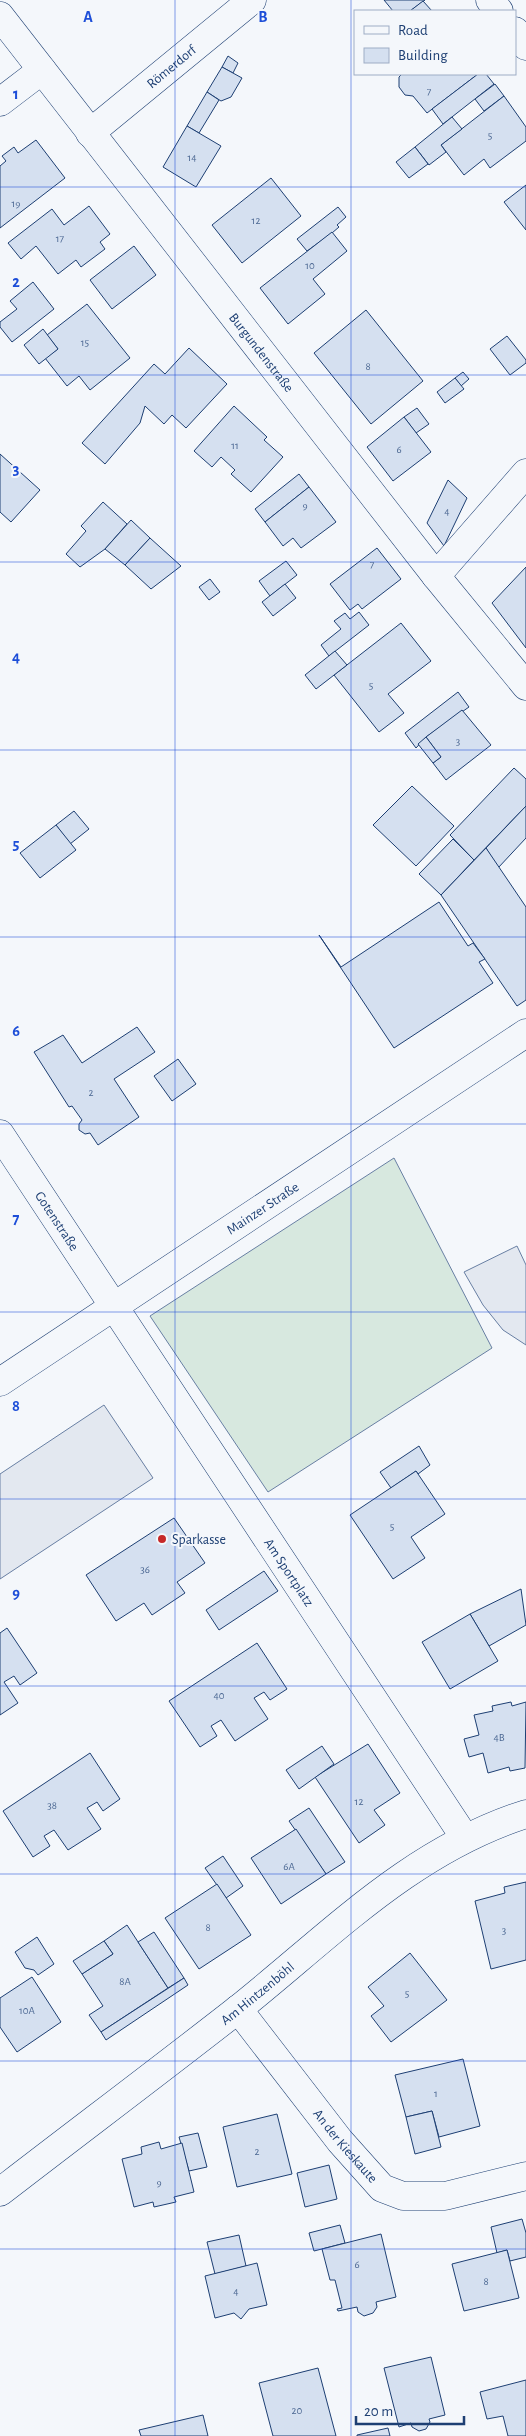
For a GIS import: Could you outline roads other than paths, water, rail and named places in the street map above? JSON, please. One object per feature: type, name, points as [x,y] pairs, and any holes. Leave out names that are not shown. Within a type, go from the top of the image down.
[{"type":"street","name":"Römerdorf","points":[[90,133],[252,0]]},
{"type":"street","points":[[490,0],[498,10]]},
{"type":"street","name":"Burgundenstraße","points":[[0,16],[436,576],[526,686]]},
{"type":"street","points":[[516,32],[526,46]]},
{"type":"street","points":[[0,102],[42,70]]},
{"type":"street","points":[[436,576],[526,473]]},
{"type":"street","name":"Mainzer Straße","points":[[0,1382],[526,1033]]},
{"type":"street","name":"Gotenstraße","points":[[0,1134],[114,1307]]},
{"type":"street","name":"Am Sportplatz","points":[[114,1307],[465,1838]]},
{"type":"street","name":"Am Hintzenböhl","points":[[0,2192],[238,2009],[395,1880],[465,1838],[497,1823],[526,1814]]},
{"type":"street","name":"An der Kieskaute","points":[[238,2009],[340,2141],[382,2188],[403,2196],[444,2196],[526,2176]]},
{"type":"place","name":"Sparkasse","points":[[162,1539]]}]
